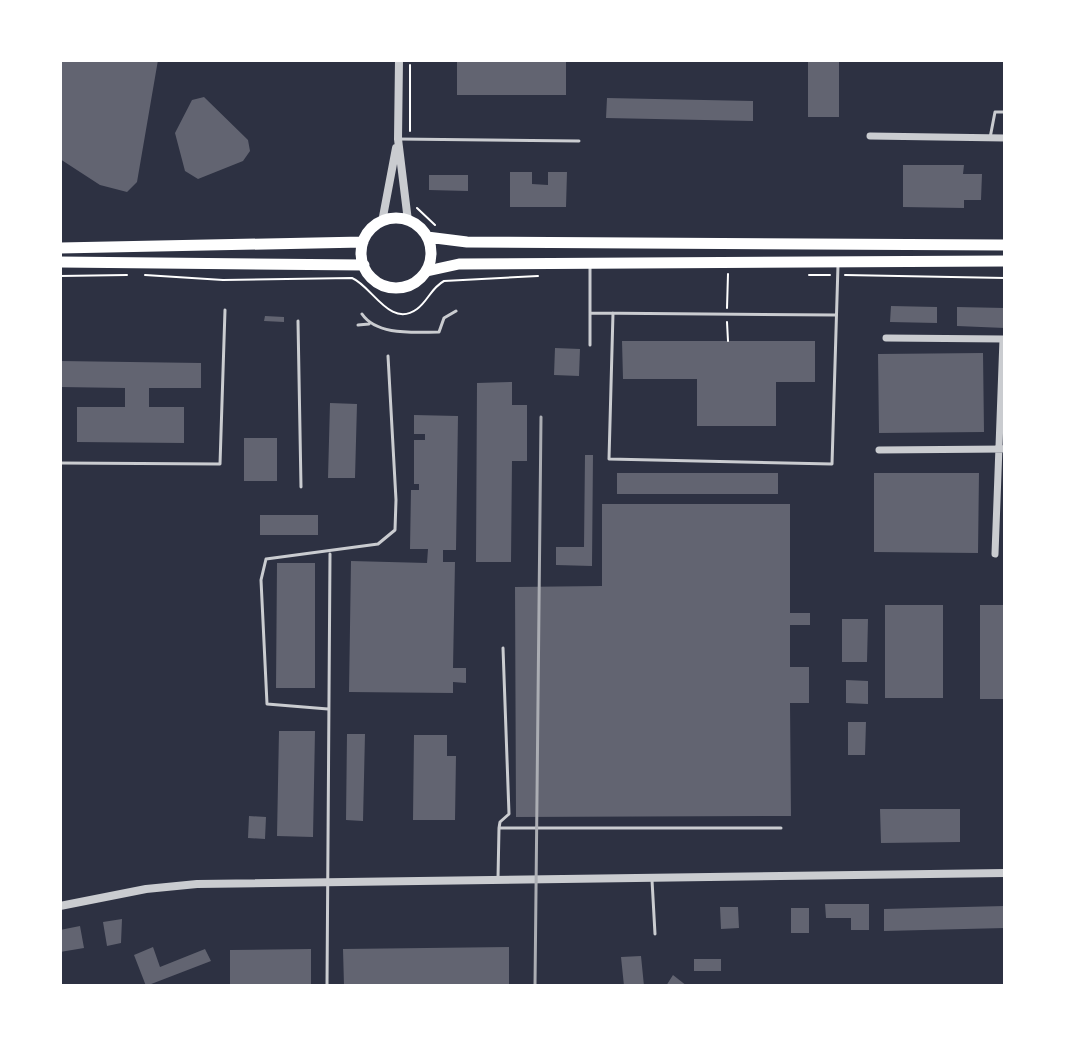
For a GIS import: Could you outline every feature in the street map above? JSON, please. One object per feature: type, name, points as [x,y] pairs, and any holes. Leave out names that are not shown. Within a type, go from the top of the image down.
[{"type":"main road","points":[[1005,245],[467,242],[427,237],[408,221],[382,222],[370,230],[363,242],[364,265],[374,279],[398,288],[414,283],[427,271],[459,264],[1005,261]]},
{"type":"main road","points":[[427,237],[431,251],[427,271]]},
{"type":"main road","points":[[60,248],[162,243],[363,242]]},
{"type":"main road","points":[[60,262],[135,268],[364,265]]},
{"type":"street","points":[[399,60],[398,139],[408,221]]},
{"type":"street","points":[[870,136],[1005,138]]},
{"type":"street","points":[[382,222],[398,139]]},
{"type":"street","points":[[886,338],[1004,339],[1002,449],[995,554]]},
{"type":"street","points":[[879,450],[1002,449]]},
{"type":"street","points":[[60,906],[171,887],[326,880],[1005,873]]},
{"type":"lane","points":[[990,138],[995,112],[1005,112]]},
{"type":"lane","points":[[398,139],[579,141]]},
{"type":"lane","points":[[135,268],[141,253],[162,243]]},
{"type":"lane","points":[[613,313],[609,459],[832,464],[838,261]]},
{"type":"lane","points":[[590,264],[590,345]]},
{"type":"lane","points":[[60,463],[220,464],[225,310]]},
{"type":"lane","points":[[358,325],[439,332],[444,318],[456,311]]},
{"type":"lane","points":[[590,313],[836,315]]},
{"type":"lane","points":[[362,314],[369,324]]},
{"type":"lane","points":[[298,321],[301,487]]},
{"type":"lane","points":[[328,709],[267,704],[261,580],[266,559],[378,544],[395,530],[388,356]]},
{"type":"lane","points":[[996,528],[1005,527]]},
{"type":"lane","points":[[327,986],[330,552]]},
{"type":"lane","points":[[498,878],[500,822],[509,814],[503,648]]},
{"type":"lane","points":[[499,828],[781,828]]},
{"type":"lane","points":[[652,876],[655,934]]},
{"type":"path","points":[[410,60],[410,139]]},
{"type":"path","points":[[415,204],[419,212],[438,227]]},
{"type":"path","points":[[60,276],[135,268],[223,280],[352,278],[360,282],[387,310],[407,313],[421,306],[434,287],[444,281],[548,275]]},
{"type":"path","points":[[727,301],[728,272]]},
{"type":"path","points":[[806,275],[1005,278]]},
{"type":"building","points":[[60,60],[158,60],[137,182],[127,192],[100,185],[60,159]]},
{"type":"building","points":[[457,60],[566,60],[566,95],[457,95]]},
{"type":"building","points":[[808,60],[839,60],[839,117],[808,117]]},
{"type":"building","points":[[204,97],[248,140],[250,151],[243,161],[198,179],[185,171],[175,133],[192,100]]},
{"type":"building","points":[[607,98],[753,101],[753,121],[606,118]]},
{"type":"building","points":[[903,165],[964,165],[963,174],[982,174],[981,200],[964,200],[964,208],[903,207]]},
{"type":"building","points":[[510,172],[532,172],[532,184],[548,185],[548,172],[567,172],[566,207],[510,207]]},
{"type":"building","points":[[429,175],[468,175],[468,191],[429,190]]},
{"type":"building","points":[[891,306],[937,307],[937,323],[890,322]]},
{"type":"building","points":[[957,307],[1005,308],[1005,328],[957,326]]},
{"type":"building","points":[[265,316],[284,317],[284,322],[264,321]]},
{"type":"building","points":[[622,341],[815,341],[815,382],[776,382],[776,426],[697,426],[697,379],[623,379]]},
{"type":"building","points":[[555,348],[580,349],[579,376],[554,375]]},
{"type":"building","points":[[983,353],[984,432],[879,433],[878,354]]},
{"type":"building","points":[[60,361],[201,363],[201,388],[149,388],[149,407],[184,407],[184,443],[77,442],[77,407],[125,407],[125,388],[60,387]]},
{"type":"building","points":[[512,382],[512,405],[527,405],[527,461],[512,461],[511,562],[476,562],[477,383]]},
{"type":"building","points":[[330,403],[357,404],[355,478],[328,478]]},
{"type":"building","points":[[414,415],[458,416],[456,550],[443,550],[443,562],[455,562],[453,668],[466,668],[466,683],[453,682],[453,693],[349,692],[351,561],[427,563],[428,549],[410,549],[411,490],[419,490],[419,484],[414,484],[414,440],[425,440],[425,434],[414,434]]},
{"type":"building","points":[[244,438],[277,438],[277,481],[244,481]]},
{"type":"building","points":[[585,455],[593,455],[592,566],[556,565],[556,547],[584,547]]},
{"type":"building","points":[[617,473],[778,473],[778,494],[617,494]]},
{"type":"building","points":[[874,473],[979,473],[978,553],[874,552]]},
{"type":"building","points":[[602,504],[790,504],[790,613],[810,613],[810,625],[790,625],[790,667],[809,667],[809,703],[790,703],[791,816],[516,817],[515,587],[602,586]]},
{"type":"building","points":[[260,515],[318,515],[318,535],[260,535]]},
{"type":"building","points":[[277,563],[315,563],[315,688],[276,688]]},
{"type":"building","points":[[885,605],[943,605],[943,698],[885,698]]},
{"type":"building","points":[[980,605],[1005,605],[1005,699],[980,699]]},
{"type":"building","points":[[842,619],[868,619],[867,662],[842,662]]},
{"type":"building","points":[[846,680],[868,681],[868,704],[846,703]]},
{"type":"building","points":[[848,722],[866,722],[865,755],[848,755]]},
{"type":"building","points":[[279,731],[315,731],[313,837],[277,836]]},
{"type":"building","points":[[347,734],[365,734],[363,821],[346,820]]},
{"type":"building","points":[[414,735],[447,735],[447,756],[456,756],[455,820],[413,820]]},
{"type":"building","points":[[880,809],[960,809],[960,842],[881,843]]},
{"type":"building","points":[[249,816],[266,817],[265,839],[248,838]]},
{"type":"building","points":[[825,904],[869,904],[869,930],[851,930],[851,918],[826,918]]},
{"type":"building","points":[[1005,906],[1005,928],[884,931],[884,909]]},
{"type":"building","points":[[720,907],[738,907],[739,928],[721,929]]},
{"type":"building","points":[[791,908],[809,908],[809,933],[791,933]]},
{"type":"building","points":[[122,919],[121,943],[107,946],[103,922]]},
{"type":"building","points":[[80,926],[84,948],[60,952],[60,930]]},
{"type":"building","points":[[153,947],[160,967],[205,949],[211,961],[146,986],[134,955]]},
{"type":"building","points":[[509,947],[509,986],[344,986],[343,949]]},
{"type":"building","points":[[311,949],[311,986],[230,986],[230,950]]},
{"type":"building","points":[[641,956],[644,986],[624,986],[621,957]]},
{"type":"building","points":[[694,959],[721,959],[721,971],[694,971]]},
{"type":"building","points":[[673,975],[687,986],[666,986]]},
{"type":"railway","points":[[535,986],[541,417]]}]
